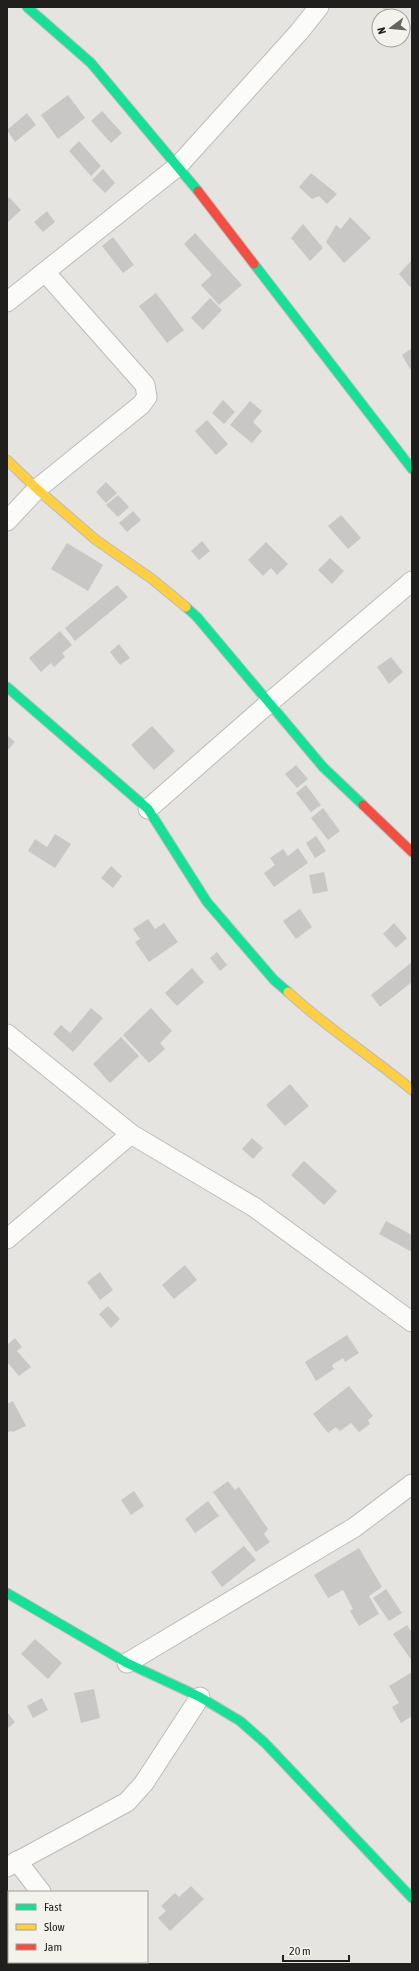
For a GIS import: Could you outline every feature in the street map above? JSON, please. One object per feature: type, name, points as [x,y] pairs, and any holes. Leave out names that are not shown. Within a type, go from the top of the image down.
[{"type":"street","points":[[27,7],[91,63],[178,166],[412,469]]},
{"type":"street","points":[[7,302],[178,166],[299,32],[319,7]]},
{"type":"street","points":[[7,522],[37,489],[141,405],[147,397],[145,385],[45,272]]},
{"type":"street","points":[[7,460],[37,489],[96,540],[152,579],[197,617],[270,702],[323,767],[412,852]]},
{"type":"street","points":[[148,809],[270,702],[412,582]]},
{"type":"street","points":[[7,687],[148,809],[207,902],[274,980],[316,1018],[373,1058],[412,1090]]},
{"type":"street","points":[[7,1034],[131,1134],[254,1207],[412,1322]]},
{"type":"street","points":[[7,1239],[131,1134]]},
{"type":"street","points":[[126,1663],[355,1527],[412,1484]]},
{"type":"street","points":[[7,1593],[126,1663],[200,1697],[240,1721],[265,1742],[412,1898]]},
{"type":"street","points":[[40,1891],[12,1864],[127,1802],[144,1783],[200,1697]]},
{"type":"building","points":[[68,95],[85,118],[58,139],[41,115]]},
{"type":"building","points":[[102,111],[122,133],[111,143],[91,121]]},
{"type":"building","points":[[27,113],[36,125],[15,142],[7,130]]},
{"type":"building","points":[[79,141],[101,166],[91,176],[69,151]]},
{"type":"building","points":[[103,169],[115,183],[105,193],[92,180]]},
{"type":"building","points":[[311,173],[337,194],[327,204],[319,196],[312,199],[299,187]]},
{"type":"building","points":[[9,197],[21,210],[7,223],[7,199]]},
{"type":"building","points":[[47,211],[55,222],[43,232],[34,222]]},
{"type":"building","points":[[350,217],[371,238],[344,263],[326,242],[336,225],[341,229]]},
{"type":"building","points":[[303,224],[323,248],[310,261],[291,238]]},
{"type":"building","points":[[195,233],[242,285],[219,305],[201,285],[212,275],[184,244]]},
{"type":"building","points":[[113,237],[134,265],[123,273],[102,246]]},
{"type":"building","points":[[411,261],[412,285],[410,287],[399,274]]},
{"type":"building","points":[[156,293],[184,330],[167,343],[139,306]]},
{"type":"building","points":[[210,298],[222,310],[203,330],[191,318]]},
{"type":"building","points":[[412,348],[412,368],[410,369],[402,355]]},
{"type":"building","points":[[223,400],[235,412],[224,424],[212,413]]},
{"type":"building","points":[[250,401],[262,411],[253,422],[262,431],[252,443],[230,425]]},
{"type":"building","points":[[207,420],[228,444],[216,455],[195,431]]},
{"type":"building","points":[[106,482],[117,493],[106,503],[96,492]]},
{"type":"building","points":[[118,495],[129,507],[118,517],[106,505]]},
{"type":"building","points":[[133,511],[141,520],[127,532],[119,523]]},
{"type":"building","points":[[341,515],[361,538],[348,549],[328,526]]},
{"type":"building","points":[[202,541],[210,551],[199,560],[191,551]]},
{"type":"building","points":[[266,542],[288,564],[277,575],[271,568],[263,576],[248,560]]},
{"type":"building","points":[[67,543],[103,565],[88,591],[51,569]]},
{"type":"building","points":[[330,558],[344,571],[332,584],[318,570]]},
{"type":"building","points":[[117,585],[128,597],[75,641],[65,628]]},
{"type":"building","points":[[60,631],[72,645],[62,653],[65,657],[54,667],[51,663],[41,672],[29,658]]},
{"type":"building","points":[[119,644],[130,658],[120,665],[110,652]]},
{"type":"building","points":[[391,657],[403,672],[389,684],[377,667]]},
{"type":"building","points":[[152,726],[175,751],[154,770],[131,745]]},
{"type":"building","points":[[7,735],[15,742],[7,751]]},
{"type":"building","points":[[296,765],[308,779],[297,788],[285,774]]},
{"type":"building","points":[[306,785],[321,805],[311,812],[296,793]]},
{"type":"building","points":[[323,808],[340,831],[328,840],[311,818]]},
{"type":"building","points":[[55,834],[71,844],[55,868],[28,851],[35,839],[47,847]]},
{"type":"building","points":[[316,836],[326,851],[315,858],[306,843]]},
{"type":"building","points":[[298,848],[308,863],[274,887],[264,873],[275,865],[270,858],[283,849],[288,856]]},
{"type":"building","points":[[111,866],[122,876],[113,888],[101,878]]},
{"type":"building","points":[[324,872],[328,891],[313,894],[309,875]]},
{"type":"building","points":[[300,909],[312,927],[296,939],[283,921]]},
{"type":"building","points":[[148,919],[155,929],[164,923],[178,942],[149,962],[135,942],[140,939],[133,929]]},
{"type":"building","points":[[394,923],[407,938],[396,948],[383,934]]},
{"type":"building","points":[[217,952],[227,965],[220,971],[210,958]]},
{"type":"building","points":[[412,962],[412,982],[380,1007],[371,995]]},
{"type":"building","points":[[192,968],[204,982],[177,1006],[165,993]]},
{"type":"building","points":[[91,1008],[103,1018],[73,1052],[53,1034],[61,1025],[70,1033]]},
{"type":"building","points":[[151,1008],[172,1031],[160,1043],[165,1049],[149,1063],[123,1035]]},
{"type":"building","points":[[121,1037],[139,1056],[110,1083],[93,1064]]},
{"type":"building","points":[[290,1084],[309,1106],[285,1126],[266,1105]]},
{"type":"building","points":[[252,1138],[263,1148],[253,1159],[242,1149]]},
{"type":"building","points":[[304,1161],[337,1191],[324,1205],[291,1175]]},
{"type":"building","points":[[386,1221],[412,1235],[412,1252],[379,1234]]},
{"type":"building","points":[[185,1265],[197,1280],[174,1299],[162,1285]]},
{"type":"building","points":[[100,1272],[113,1290],[100,1300],[87,1282]]},
{"type":"building","points":[[108,1306],[120,1319],[111,1328],[99,1314]]},
{"type":"building","points":[[347,1335],[359,1353],[345,1362],[343,1358],[332,1365],[334,1369],[316,1381],[305,1362]]},
{"type":"building","points":[[15,1338],[22,1347],[17,1351],[31,1367],[19,1376],[7,1362],[7,1345]]},
{"type":"building","points":[[349,1386],[373,1416],[368,1420],[370,1424],[359,1432],[351,1423],[340,1431],[336,1427],[328,1433],[313,1414]]},
{"type":"building","points":[[13,1401],[26,1426],[7,1433],[7,1404]]},
{"type":"building","points":[[228,1481],[235,1490],[239,1487],[268,1529],[264,1534],[270,1542],[256,1552],[213,1492]]},
{"type":"building","points":[[134,1491],[144,1506],[131,1515],[121,1500]]},
{"type":"building","points":[[208,1501],[219,1516],[195,1533],[185,1519]]},
{"type":"building","points":[[244,1546],[256,1560],[222,1587],[211,1572]]},
{"type":"building","points":[[359,1548],[382,1587],[369,1596],[379,1614],[359,1626],[350,1611],[353,1609],[343,1590],[328,1598],[314,1575]]},
{"type":"building","points":[[386,1589],[402,1613],[389,1621],[373,1598]]},
{"type":"building","points":[[407,1625],[412,1633],[412,1661],[393,1634]]},
{"type":"building","points":[[35,1639],[62,1663],[48,1679],[21,1654]]},
{"type":"building","points":[[412,1672],[412,1716],[401,1723],[392,1707],[399,1703],[389,1686]]},
{"type":"building","points":[[94,1689],[100,1718],[81,1723],[74,1693]]},
{"type":"building","points":[[42,1698],[48,1710],[33,1718],[27,1706]]},
{"type":"building","points":[[7,1712],[15,1722],[7,1729]]},
{"type":"building","points":[[191,1886],[204,1899],[170,1931],[158,1918],[166,1911],[161,1906],[175,1893],[179,1897]]},
{"type":"building","points":[[14,1963],[55,1964],[15,1964]]},
{"type":"traffic: fast","points":[[27,7],[91,63],[198,191]]},
{"type":"traffic: fast","points":[[254,264],[412,469]]},
{"type":"traffic: fast","points":[[186,607],[197,617],[323,767],[363,805]]},
{"type":"traffic: fast","points":[[7,687],[148,809],[207,902],[274,980],[288,992]]},
{"type":"traffic: fast","points":[[7,1593],[127,1663],[200,1697],[240,1721],[265,1743],[412,1898]]},
{"type":"traffic: slow","points":[[7,460],[37,489],[96,540],[152,579],[186,607]]},
{"type":"traffic: slow","points":[[288,992],[318,1018],[412,1090]]},
{"type":"traffic: jam","points":[[198,191],[254,264]]},
{"type":"traffic: jam","points":[[363,805],[412,852]]}]
